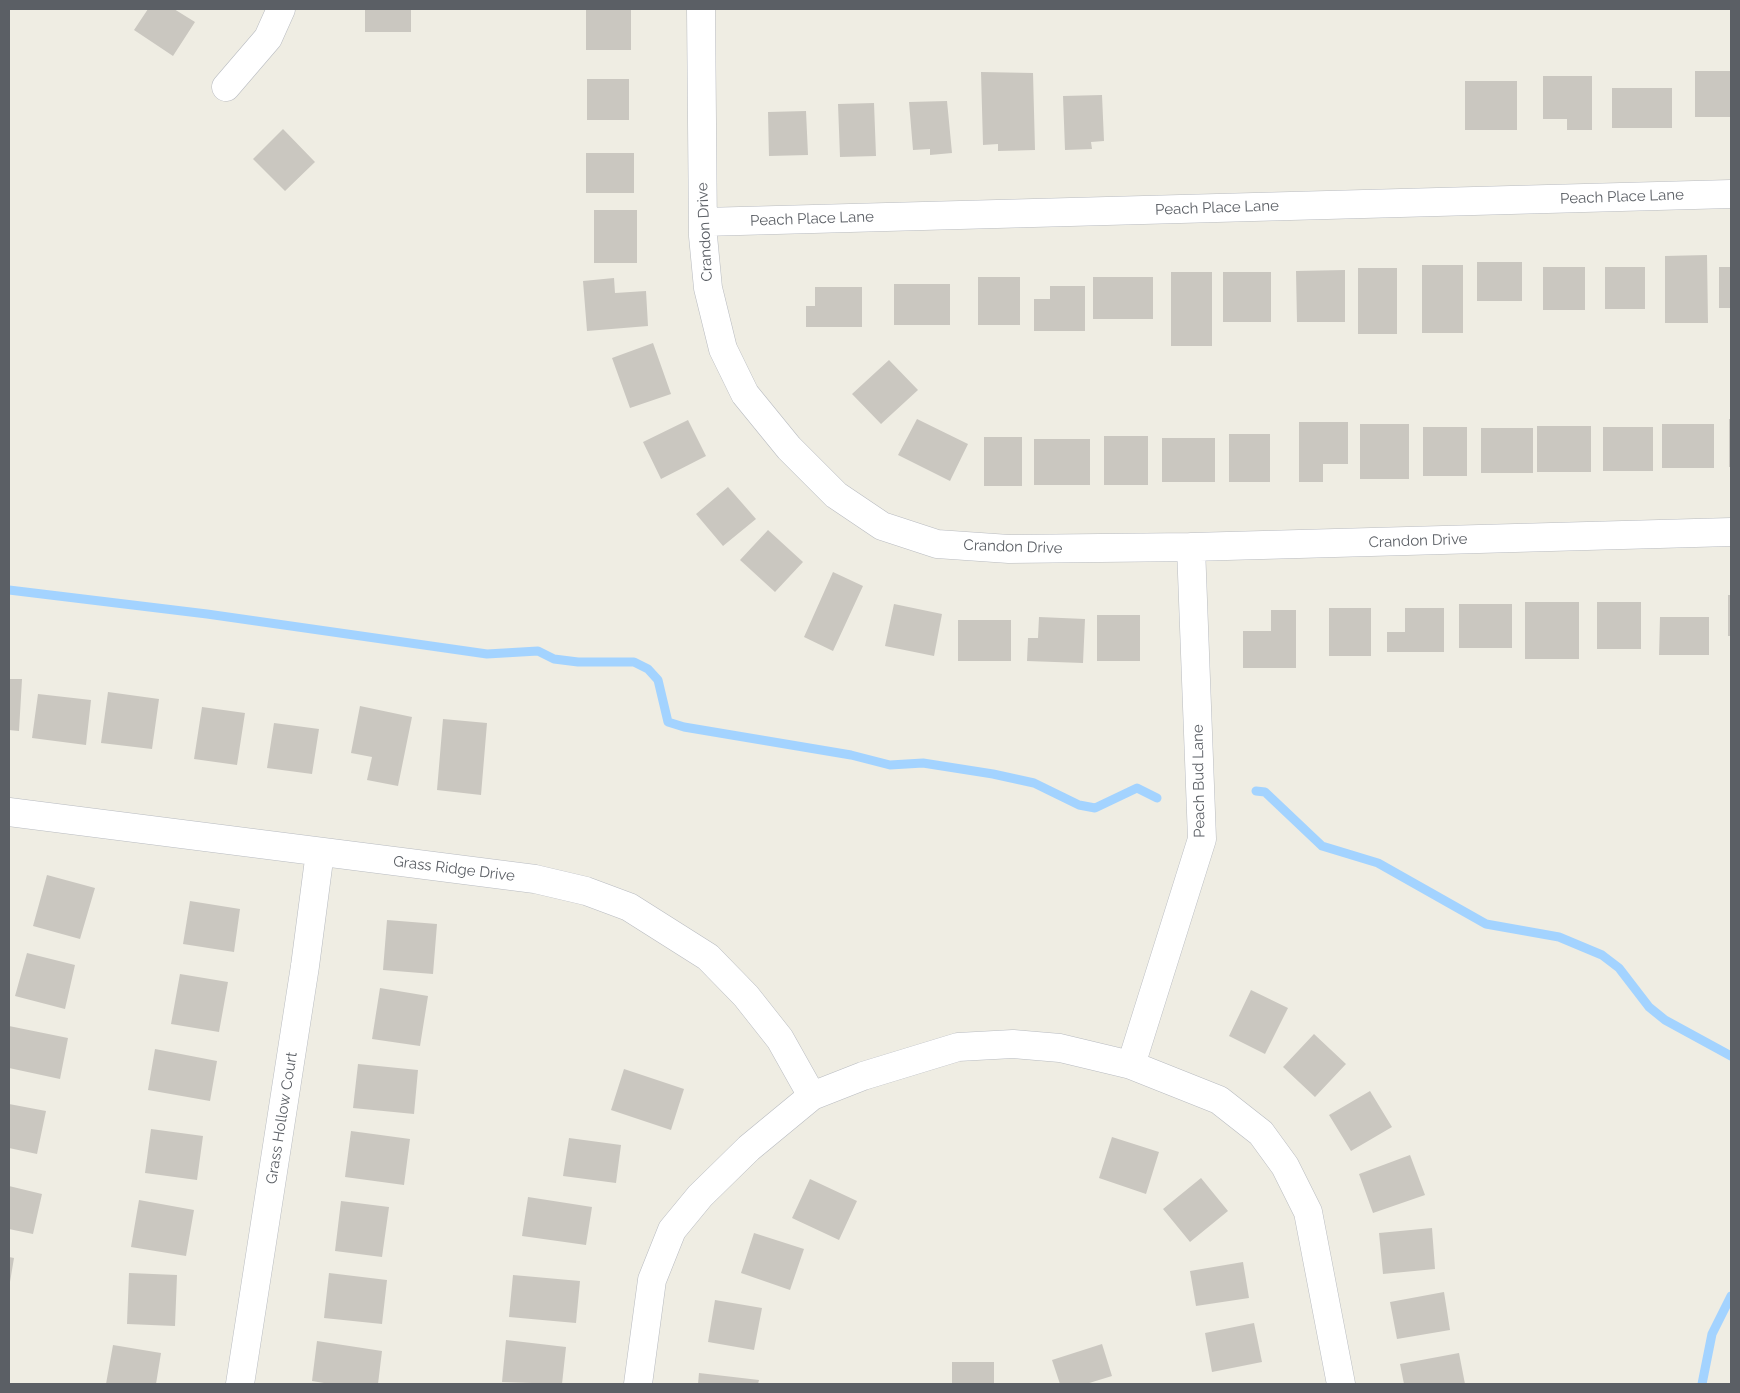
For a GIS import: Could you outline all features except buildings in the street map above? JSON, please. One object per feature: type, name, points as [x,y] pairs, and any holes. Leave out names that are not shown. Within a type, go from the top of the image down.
[{"type":"street","points":[[226,87],[268,38],[281,9]]},
{"type":"street","name":"Crandon Drive","points":[[701,9],[703,222],[708,288],[723,349],[745,394],[789,448],[836,495],[882,526],[937,544],[1000,549],[1191,547],[1731,532]]},
{"type":"street","name":"Peach Place Lane","points":[[703,222],[1731,194]]},
{"type":"street","name":"Peach Bud Lane","points":[[1131,1064],[1202,839],[1191,547]]},
{"type":"street","name":"Grass Ridge Drive","points":[[9,812],[535,879],[586,892],[628,907],[701,952],[721,970],[746,996],[780,1039],[812,1096]]},
{"type":"street","name":"Grass Hollow Court","points":[[240,1384],[299,1005],[320,852]]},
{"type":"street","points":[[638,1384],[652,1280],[672,1230],[700,1196],[749,1148],[812,1096],[863,1076],[958,1047],[1013,1044],[1060,1048],[1131,1064],[1219,1100],[1261,1133],[1285,1166],[1308,1212],[1341,1384]]},
{"type":"waterway","points":[[9,590],[207,614],[487,654],[538,651],[554,659],[578,662],[634,662],[648,669],[658,680],[668,722],[684,727],[851,755],[890,765],[923,763],[993,774],[1034,783],[1079,805],[1095,808],[1137,788],[1157,798]]},
{"type":"waterway","points":[[1256,791],[1265,792],[1322,846],[1378,863],[1486,924],[1559,937],[1602,955],[1619,968],[1649,1007],[1665,1020],[1731,1056]]},
{"type":"waterway","points":[[1702,1384],[1712,1334],[1731,1296]]}]
